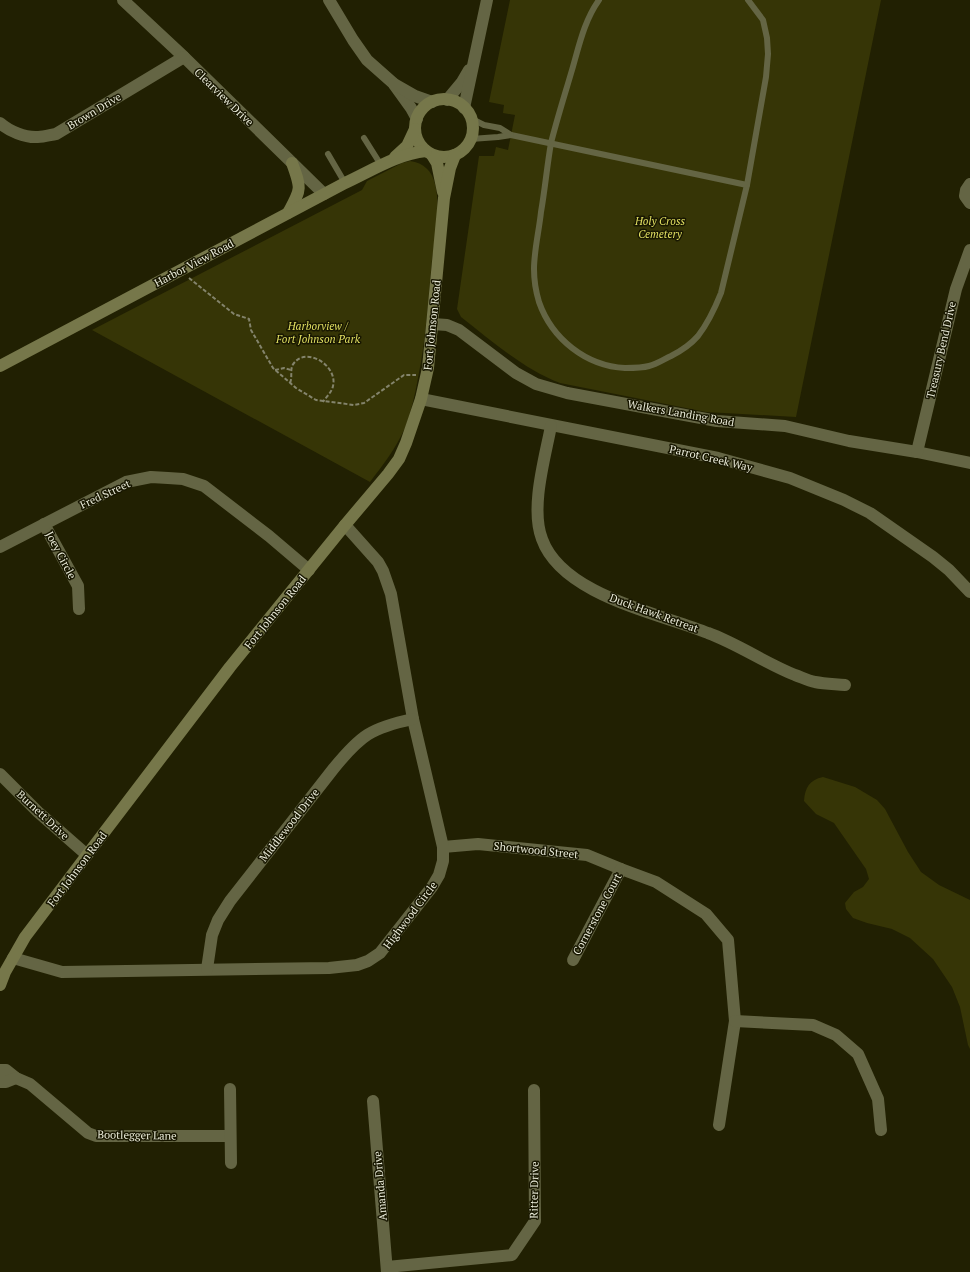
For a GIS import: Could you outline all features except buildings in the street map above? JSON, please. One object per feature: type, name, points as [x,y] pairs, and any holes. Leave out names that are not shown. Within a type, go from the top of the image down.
[{"type":"main road","points":[[447,100],[456,102],[464,108],[472,119],[473,133],[467,146],[455,155],[440,157],[429,153],[420,145],[416,137],[416,124],[420,112],[426,106],[432,102],[447,100]]},
{"type":"main road","name":"Harbor View Road","points":[[385,164],[407,146],[416,124]]},
{"type":"main road","name":"Harbor View Road","points":[[0,366],[324,194],[385,164],[415,152],[429,153]]},
{"type":"main road","name":"Fort Johnson Road","points":[[429,153],[437,163],[444,198]]},
{"type":"main road","name":"Fort Johnson Road","points":[[0,985],[13,958],[25,938],[87,855],[230,667],[399,459],[421,399],[426,377],[433,324],[444,198],[450,168],[455,155]]},
{"type":"main road","points":[[288,214],[298,194],[300,183],[292,163]]},
{"type":"street","name":"Clearview Drive","points":[[123,0],[184,57],[324,194]]},
{"type":"street","points":[[329,0],[367,60],[393,83],[411,108],[416,124]]},
{"type":"street","points":[[464,108],[487,0]]},
{"type":"street","name":"Brown Drive","points":[[0,123],[21,135],[37,138],[56,134],[184,57]]},
{"type":"street","points":[[447,100],[462,82],[475,58]]},
{"type":"street","points":[[393,83],[404,88],[415,96],[432,102]]},
{"type":"street","points":[[970,184],[966,190],[965,196],[970,203]]},
{"type":"street","name":"Treasury Bend Drive","points":[[917,452],[956,288],[970,250]]},
{"type":"street","name":"Walkers Landing Road","points":[[433,324],[447,325],[459,330],[516,373],[536,384],[567,392],[717,421],[785,426],[970,463]]},
{"type":"street","name":"Parrot Creek Way","points":[[421,399],[718,458],[790,478],[844,500],[870,513],[933,557],[949,570],[970,592]]},
{"type":"street","name":"Duck Hawk Retreat","points":[[551,426],[538,493],[537,507],[541,538],[550,555],[557,564],[574,578],[609,598],[709,633],[781,669],[814,682],[845,685]]},
{"type":"street","name":"Fred Street","points":[[0,546],[126,482],[151,477],[183,479],[204,486],[269,536],[309,570]]},
{"type":"street","name":"Joey Circle","points":[[44,524],[78,586],[79,609]]},
{"type":"street","name":"Highwood Circle","points":[[13,958],[62,972],[329,968],[357,965],[368,961],[380,953],[432,887],[439,875],[443,847],[413,719],[392,594],[378,562],[345,525]]},
{"type":"street","name":"Middlewood Drive","points":[[207,969],[212,935],[218,920],[230,901],[348,750],[359,740],[377,729],[413,719]]},
{"type":"street","name":"Burnett Drive","points":[[0,774],[38,812],[87,855]]},
{"type":"street","name":"Shortwood Street","points":[[443,847],[478,844],[587,855],[656,882],[706,914],[728,940],[735,1021],[719,1125]]},
{"type":"street","name":"Cornerstone Court","points":[[573,960],[620,869]]},
{"type":"street","points":[[735,1021],[813,1025],[836,1035],[858,1054],[878,1099],[881,1130]]},
{"type":"street","name":"Bootlegger Lane","points":[[0,1070],[6,1070],[16,1078],[30,1084],[88,1133],[96,1136],[230,1136]]},
{"type":"street","points":[[0,1082],[6,1082],[16,1078]]},
{"type":"street","points":[[230,1089],[231,1163]]},
{"type":"street","name":"Ritter Drive","points":[[387,1270],[512,1255],[535,1221],[534,1090]]},
{"type":"street","name":"Amanda Drive","points":[[373,1101],[387,1270]]},
{"type":"lane","points":[[599,0],[591,11],[583,30],[551,143],[534,268],[539,301],[546,318],[555,332],[567,345],[580,354],[601,363],[617,367],[634,368],[649,366],[682,350],[697,337],[714,310],[721,293],[747,185],[766,77],[768,54],[767,38],[763,20],[748,0]]},
{"type":"lane","points":[[472,119],[484,125],[500,128],[511,135]]},
{"type":"lane","points":[[471,139],[511,135],[747,185]]},
{"type":"lane","points":[[364,138],[385,164]]},
{"type":"lane","points":[[328,154],[345,184]]},
{"type":"path","points":[[182,270],[191,281],[234,314],[249,319],[251,330],[276,370],[290,383],[316,400],[354,405],[364,403],[404,375],[426,377]]},
{"type":"path","points":[[290,383],[292,380],[290,370],[295,362],[304,356],[311,356],[330,369],[334,378],[332,390],[323,402]]},
{"type":"path","points":[[276,370],[284,368],[290,370]]},
{"type":"green space","name":"Holy Cross Cemetery","points":[[510,0],[881,0],[796,417],[706,412],[560,383],[533,370],[521,362],[496,345],[461,317],[457,309],[479,156],[494,156],[496,147],[508,150],[515,115],[503,113],[504,105],[489,102]]},
{"type":"green space","name":"Harborview / Fort Johnson Park","points":[[410,161],[427,168],[434,179],[437,193],[437,222],[425,334],[416,391],[405,428],[384,463],[370,482],[92,330],[362,190],[367,181],[402,163]]},
{"type":"green space","points":[[823,777],[855,787],[877,800],[885,809],[908,852],[921,872],[939,885],[970,900],[970,1049],[960,1007],[952,987],[933,959],[910,938],[892,929],[853,918],[846,909],[845,903],[854,892],[863,887],[869,879],[866,869],[834,823],[816,814],[804,801],[805,792],[811,782]]}]
